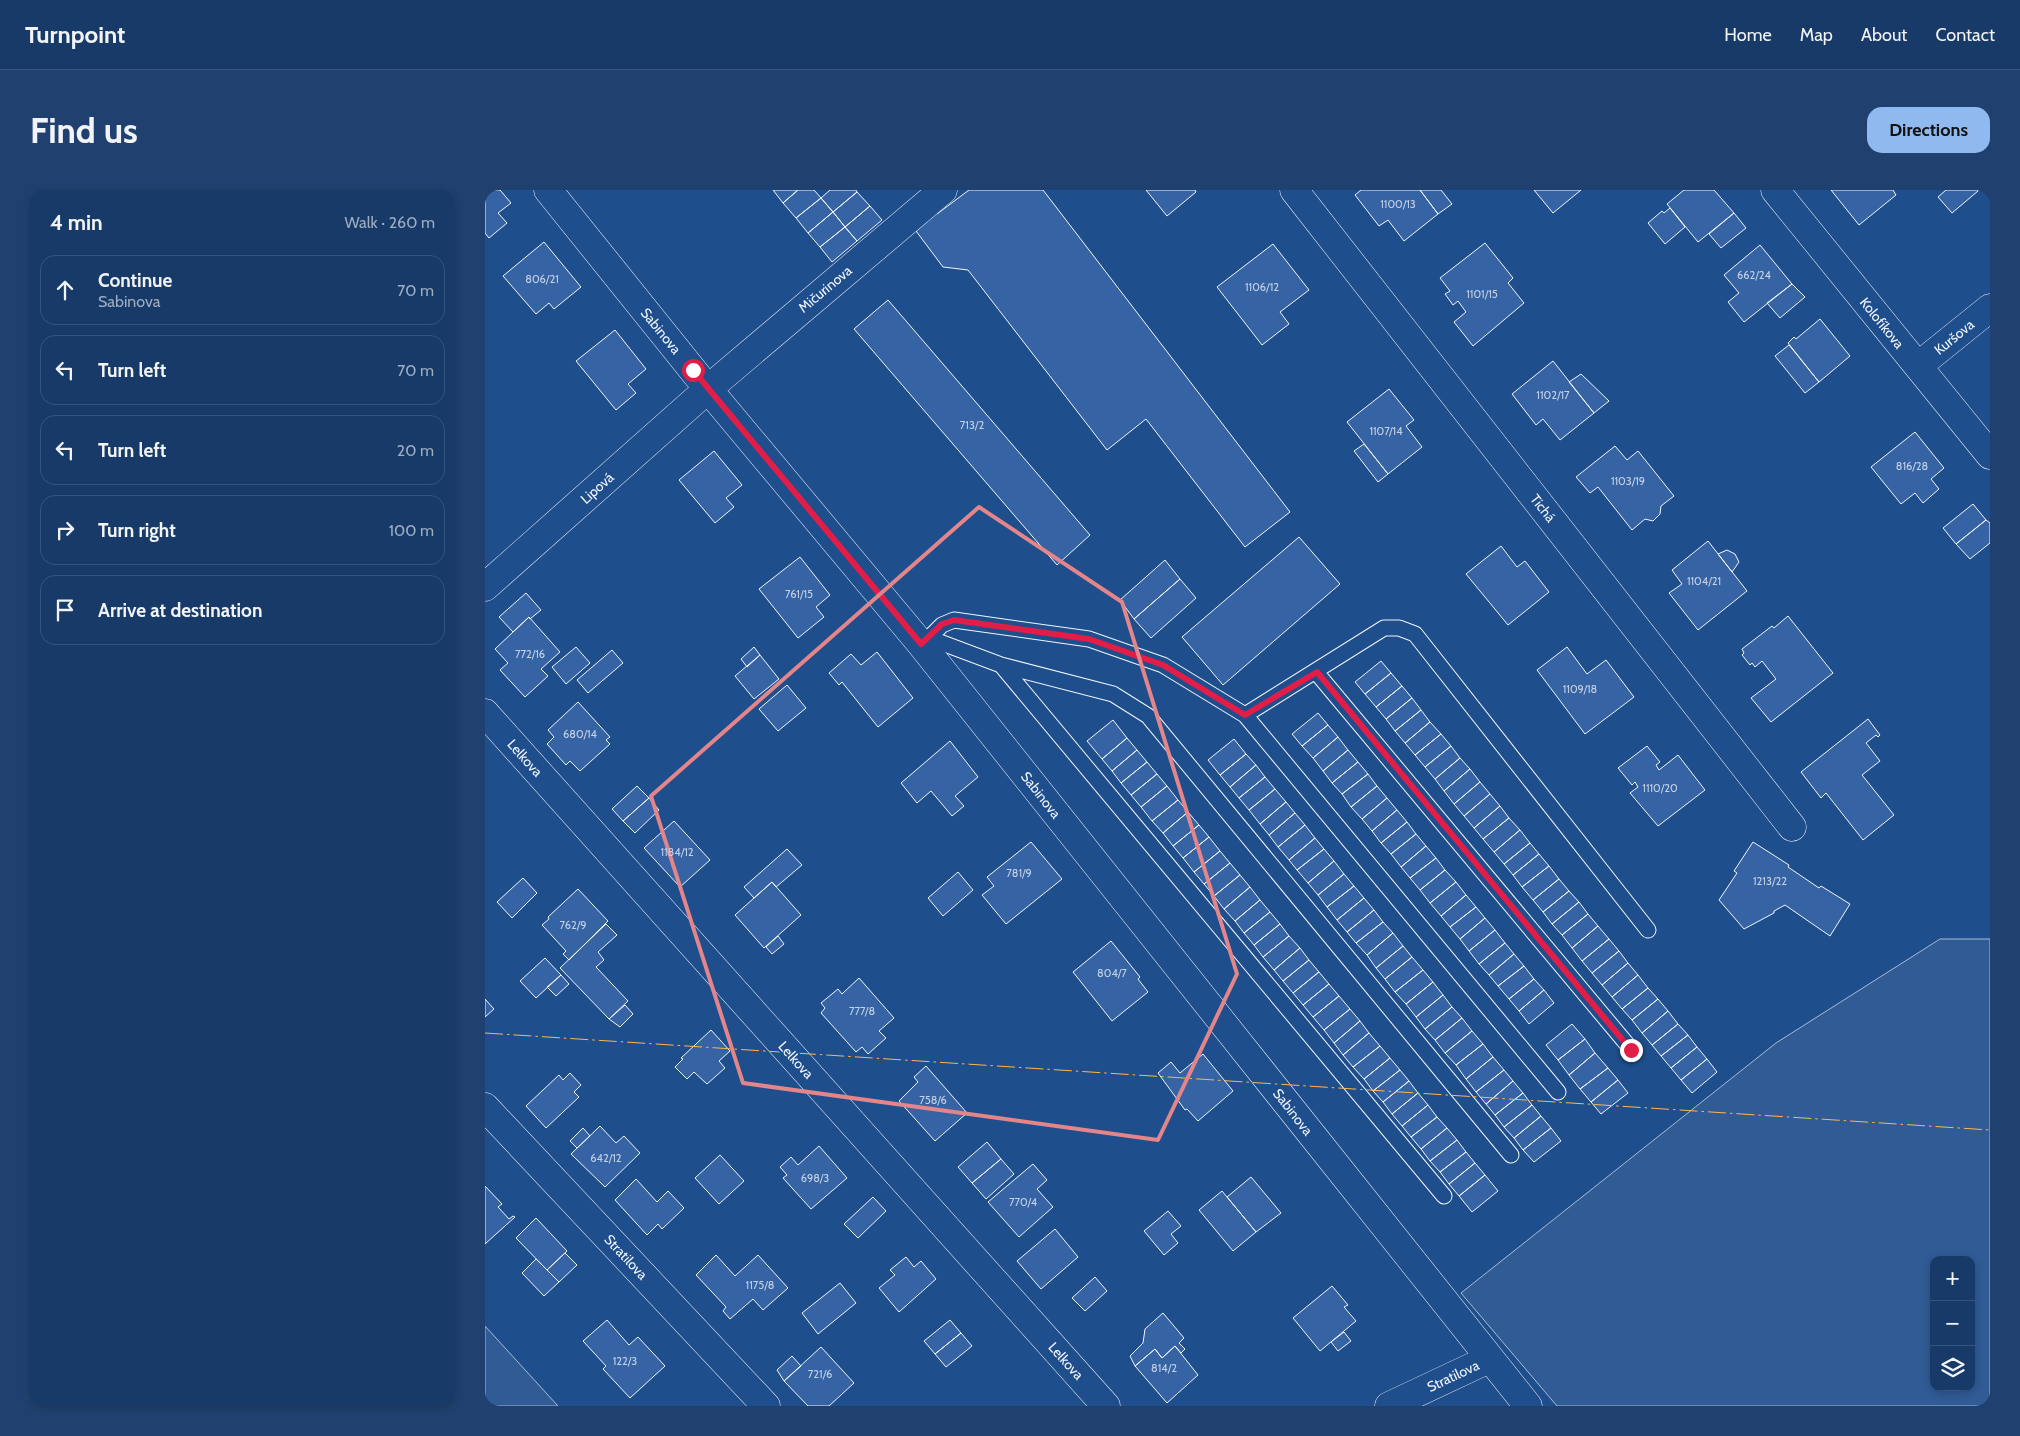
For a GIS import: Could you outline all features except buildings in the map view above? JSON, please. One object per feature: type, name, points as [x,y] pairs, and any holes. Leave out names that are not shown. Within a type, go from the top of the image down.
[{"type":"street","name":"Sabinova","points":[[548,190],[708,389],[925,641],[1489,1360],[1528,1406]]},
{"type":"street","name":"Mičurinova","points":[[708,389],[943,190]]},
{"type":"street","name":"Tichá","points":[[1294,190],[1792,827]]},
{"type":"street","name":"Kolofíkova","points":[[1775,190],[1990,455]]},
{"type":"street","name":"Kuršova","points":[[1918,366],[1990,308]]},
{"type":"street","name":"Lipová","points":[[485,587],[708,389]]},
{"type":"street","name":"Lelkova","points":[[485,713],[1106,1406]]},
{"type":"street","name":"Stratilova","points":[[485,1108],[766,1406]]},
{"type":"street","name":"Stratilova","points":[[1389,1406],[1489,1360]]},
{"type":"lane","points":[[1511,1155],[1148,716],[1113,694],[1001,665],[925,641],[942,624],[954,620],[1089,639],[1163,665],[1245,715],[1558,1092]]},
{"type":"lane","points":[[1245,715],[1317,672],[1384,628],[1399,628],[1415,634],[1648,930]]},
{"type":"lane","points":[[1001,665],[1445,1196]]},
{"type":"lane","points":[[1317,672],[1631,1050]]},
{"type":"highlighted area","points":[[979,507],[1122,602],[1237,974],[1158,1140],[743,1083],[651,796]]},
{"type":"shaded area","points":[[1940,939],[1990,939],[1990,1406],[1557,1406],[1461,1293],[1776,1043]]},
{"type":"shaded area","points":[[485,1326],[558,1406],[485,1406]]},
{"type":"power","points":[[485,1033],[1990,1130]]},
{"type":"route","points":[[693,370],[921,644],[942,624],[954,620],[1089,639],[1163,665],[1245,715],[1317,672],[1631,1050]]}]
